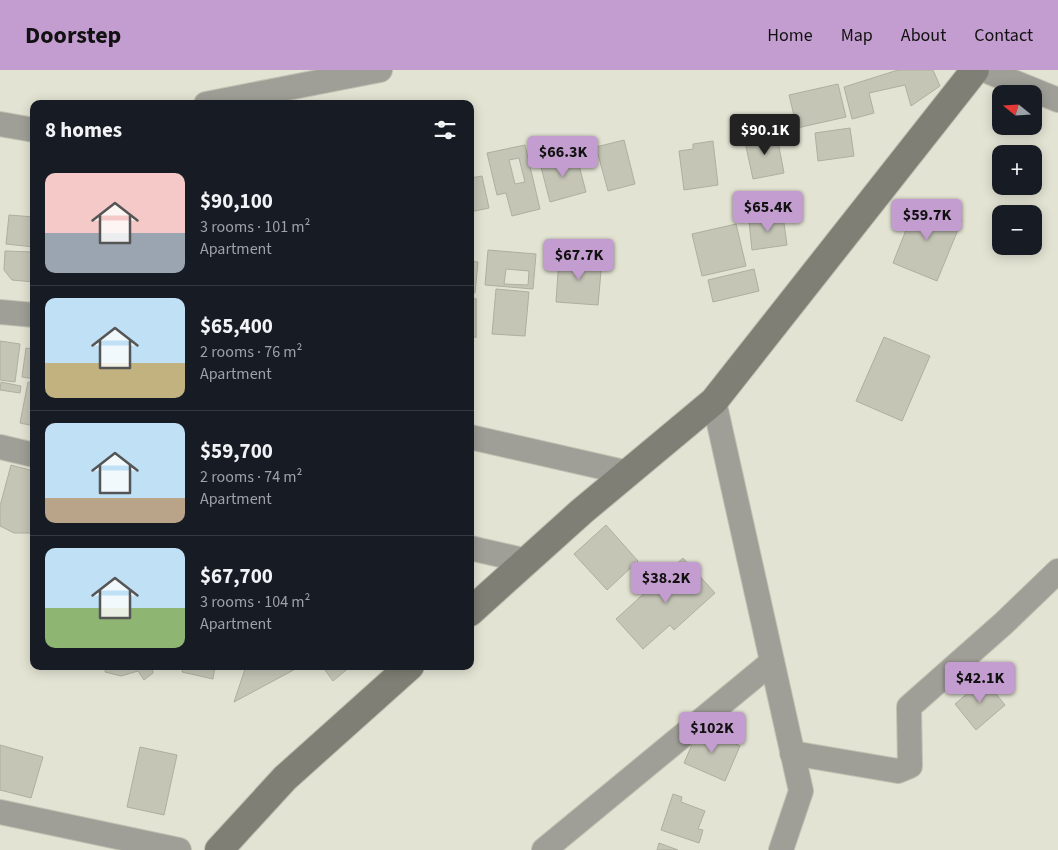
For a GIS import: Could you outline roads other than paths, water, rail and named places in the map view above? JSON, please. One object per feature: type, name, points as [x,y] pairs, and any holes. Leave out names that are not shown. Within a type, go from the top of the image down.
[{"type":"street","points":[[226,100],[380,70]]},
{"type":"street","points":[[474,608],[628,473],[714,401],[976,70]]},
{"type":"street","points":[[984,70],[1058,100]]},
{"type":"street","points":[[0,124],[30,129]]},
{"type":"street","points":[[0,312],[30,315]]},
{"type":"street","points":[[714,401],[801,791],[781,850]]},
{"type":"street","points":[[474,438],[628,473]]},
{"type":"street","points":[[0,447],[30,454]]},
{"type":"street","points":[[474,549],[527,561]]},
{"type":"street","points":[[792,753],[898,771],[910,766],[908,707],[1004,624],[1058,571]]},
{"type":"street","points":[[544,850],[772,662]]},
{"type":"street","points":[[219,850],[285,778],[406,670]]},
{"type":"street","points":[[0,812],[179,850]]}]
